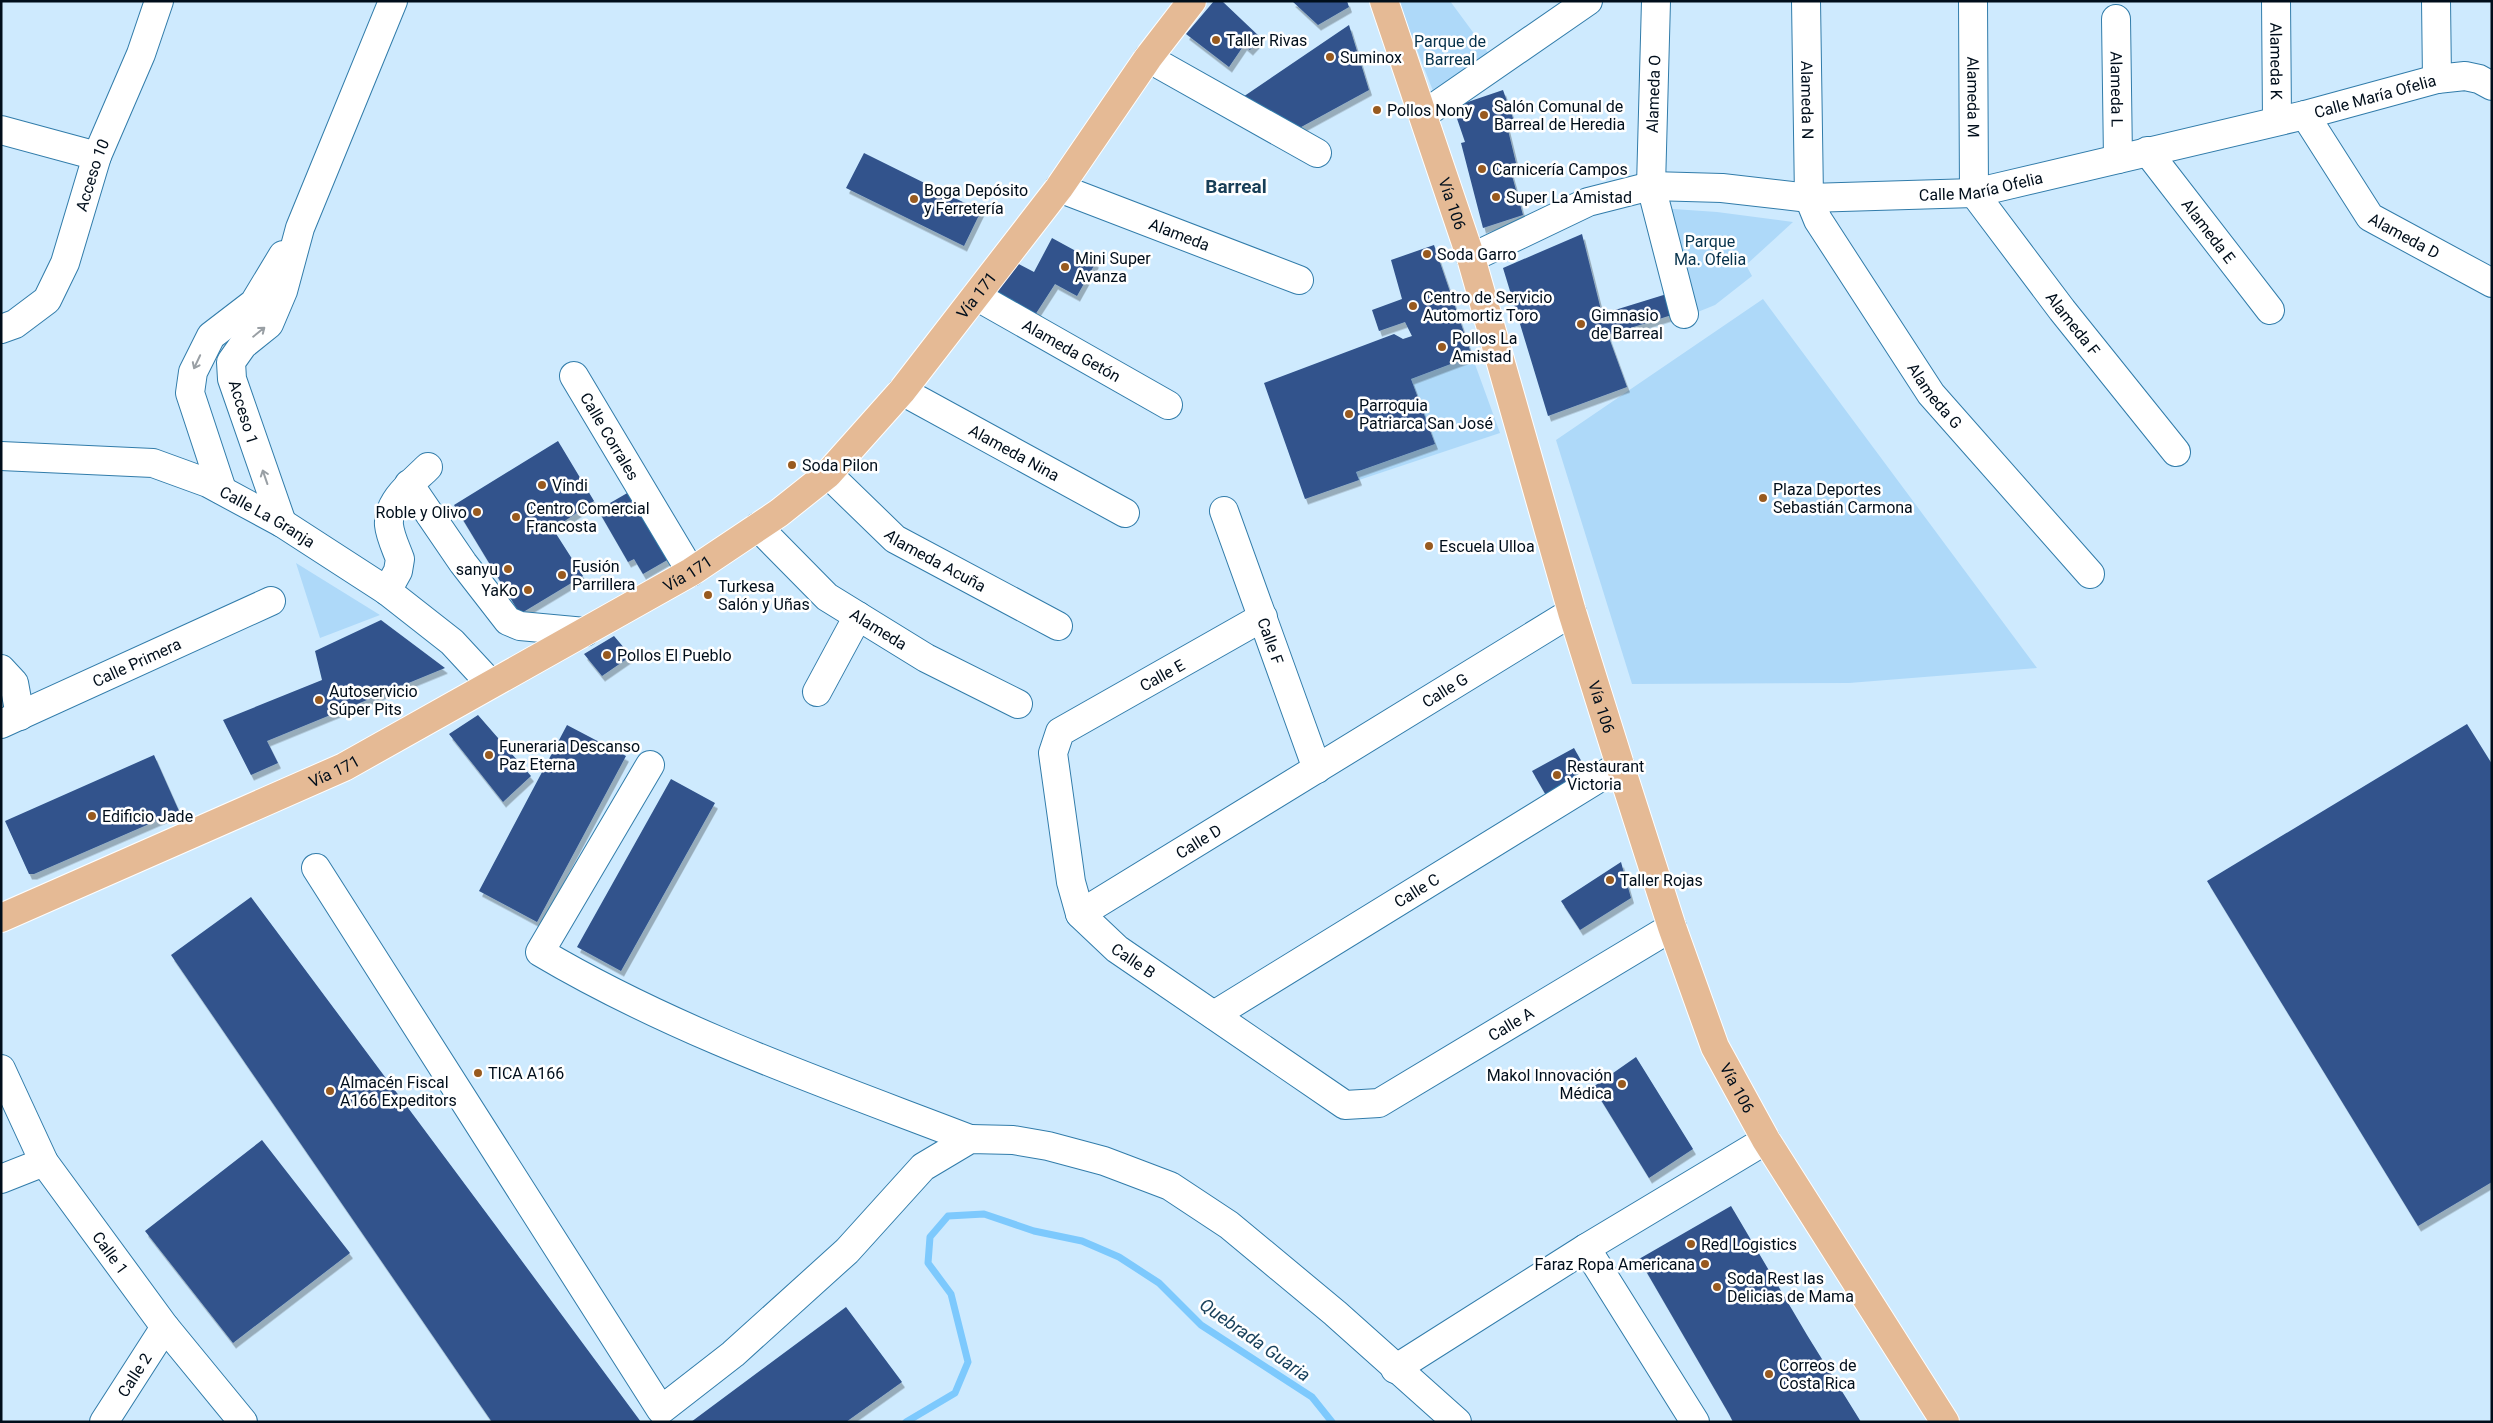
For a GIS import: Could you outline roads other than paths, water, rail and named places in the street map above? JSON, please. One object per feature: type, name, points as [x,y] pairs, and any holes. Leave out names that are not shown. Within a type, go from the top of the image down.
[{"type":"main road","name":"Vía 171","points":[[1,918],[344,766],[692,572],[758,527],[828,474],[902,391],[976,296],[1059,188],[1148,58],[1192,1]]},
{"type":"main road","name":"Vía 106","points":[[1384,1],[1471,258],[1572,612],[1620,765],[1672,927],[1715,1047],[1766,1140],[1945,1422]]},
{"type":"street","name":"Acceso 10","points":[[1,329],[15,324],[47,300],[65,263],[97,156],[141,54],[159,1]]},
{"type":"street","name":"Acceso 1","points":[[282,523],[232,379],[231,362],[243,345],[269,324],[283,291],[300,228],[393,1]]},
{"type":"street","points":[[1423,115],[1588,1]]},
{"type":"street","name":"Alameda O","points":[[1656,1],[1651,186],[1684,314]]},
{"type":"street","name":"Alameda N","points":[[1806,1],[1809,198]]},
{"type":"street","name":"Alameda M","points":[[1973,1],[1974,193]]},
{"type":"street","name":"Alameda K","points":[[2276,1],[2278,120]]},
{"type":"street","points":[[2436,1],[2437,79]]},
{"type":"street","name":"Alameda L","points":[[2116,19],[2118,159]]},
{"type":"street","points":[[1148,58],[1317,154]]},
{"type":"street","name":"Calle María Ofelia","points":[[1471,258],[1588,202],[1651,186],[1722,188],[1809,198],[1974,193],[2305,115],[2437,79],[2465,76],[2479,79],[2492,86]]},
{"type":"street","name":"Alameda D","points":[[2305,115],[2370,217],[2492,283]]},
{"type":"street","points":[[1,130],[97,156]]},
{"type":"street","name":"Alameda E","points":[[2147,151],[2270,310]]},
{"type":"street","name":"Alameda","points":[[1059,188],[1299,280]]},
{"type":"street","name":"Alameda F","points":[[1974,193],[2062,310],[2176,452]]},
{"type":"street","name":"Alameda G","points":[[1809,198],[1818,220],[1931,394],[2090,574]]},
{"type":"street","name":"Acceso 1","points":[[222,490],[190,393],[192,372],[211,336],[254,303],[300,228]]},
{"type":"street","name":"Alameda Getón","points":[[976,296],[1168,405]]},
{"type":"street","name":"Calle Corrales","points":[[574,376],[692,572]]},
{"type":"street","name":"Alameda Nina","points":[[902,391],[1125,513]]},
{"type":"street","name":"Calle La Granja","points":[[1,456],[153,463],[208,483],[282,523],[386,591],[452,642],[490,683]]},
{"type":"street","name":"Alameda Acuña","points":[[828,474],[895,538],[1058,626]]},
{"type":"street","points":[[386,591],[398,572],[400,559],[389,525],[390,518],[400,496],[419,476],[468,571],[508,621],[520,626],[585,632]]},
{"type":"street","name":"Calle F","points":[[1224,511],[1317,769]]},
{"type":"street","name":"Alameda","points":[[758,527],[827,597],[926,658],[1018,704]]},
{"type":"street","name":"Calle Primera","points":[[11,720],[271,601]]},
{"type":"street","name":"Calle G","points":[[1317,769],[1572,612]]},
{"type":"street","points":[[817,692],[858,616]]},
{"type":"street","name":"Calle E","points":[[1080,914],[1071,882],[1053,753],[1060,732],[1263,617]]},
{"type":"street","points":[[1,669],[14,683],[11,720]]},
{"type":"street","points":[[650,765],[540,952],[625,999],[726,1045],[970,1139],[1013,1140],[1048,1146],[1104,1161],[1170,1186],[1229,1225],[1335,1314],[1457,1422]]},
{"type":"street","name":"Calle C","points":[[1214,1015],[1620,765]]},
{"type":"street","name":"Calle D","points":[[1080,914],[1317,769]]},
{"type":"street","points":[[316,868],[661,1410],[733,1354],[847,1251],[924,1167],[970,1139]]},
{"type":"street","name":"Calle B","points":[[1080,914],[1117,949],[1344,1105]]},
{"type":"street","name":"Calle A","points":[[1344,1105],[1379,1103],[1672,927]]},
{"type":"street","name":"Calle 1","points":[[1,1069],[44,1162],[165,1327],[243,1422]]},
{"type":"street","points":[[1395,1369],[1586,1248],[1766,1140]]},
{"type":"street","points":[[1,1179],[44,1162]]},
{"type":"street","points":[[1586,1248],[1695,1422]]},
{"type":"street","name":"Calle 2","points":[[104,1422],[165,1327]]},
{"type":"waterway","name":"Quebrada Guaria","points":[[906,1422],[955,1393],[968,1362],[951,1294],[928,1263],[930,1237],[948,1216],[984,1214],[1034,1231],[1082,1241],[1119,1257],[1159,1283],[1201,1325],[1312,1397],[1332,1422]]},
{"type":"place","name":"Taller Rivas","points":[[1216,40]]},
{"type":"place","name":"Suminox","points":[[1330,57]]},
{"type":"place","name":"Pollos Nony","points":[[1377,110]]},
{"type":"place","name":"Salón Comunal de Barreal de Heredia","points":[[1484,115]]},
{"type":"place","name":"Carnicería Campos","points":[[1482,169]]},
{"type":"place","name":"Super La Amistad","points":[[1496,197]]},
{"type":"place","name":"Boga Depósito y Ferretería","points":[[914,199]]},
{"type":"place","name":"Soda Garro","points":[[1427,254]]},
{"type":"place","name":"Mini Super Avanza","points":[[1065,267]]},
{"type":"place","name":"Centro de Servicio Automortiz Toro","points":[[1413,306]]},
{"type":"place","name":"Gimnasio de Barreal","points":[[1581,324]]},
{"type":"place","name":"Pollos La Amistad","points":[[1442,347]]},
{"type":"place","name":"Parroquia Patriarca San José","points":[[1349,414]]},
{"type":"place","name":"Soda Pilon","points":[[792,465]]},
{"type":"place","name":"Vindi","points":[[542,485]]},
{"type":"place","name":"Plaza Deportes Sebastián Carmona","points":[[1763,498]]},
{"type":"place","name":"Roble y Olivo","points":[[477,512]]},
{"type":"place","name":"Centro Comercial Francosta","points":[[516,517]]},
{"type":"place","name":"Escuela Ulloa","points":[[1429,546]]},
{"type":"place","name":"sanyu","points":[[508,569]]},
{"type":"place","name":"Fusión Parrillera","points":[[562,575]]},
{"type":"place","name":"YaKo","points":[[528,590]]},
{"type":"place","name":"Turkesa Salón y Uñas","points":[[708,595]]},
{"type":"place","name":"Pollos El Pueblo","points":[[607,655]]},
{"type":"place","name":"Autoservicio Súper Pits","points":[[319,700]]},
{"type":"place","name":"Funeraria Descanso Paz Eterna","points":[[489,755]]},
{"type":"place","name":"Restaurant Victoria","points":[[1557,775]]},
{"type":"place","name":"Edificio Jade","points":[[92,816]]},
{"type":"place","name":"Taller Rojas","points":[[1610,880]]},
{"type":"place","name":"TICA A166","points":[[478,1073]]},
{"type":"place","name":"Makol Innovación Médica","points":[[1622,1084]]},
{"type":"place","name":"Almacén Fiscal A166 Expeditors","points":[[330,1091]]},
{"type":"place","name":"Red Logistics","points":[[1691,1244]]},
{"type":"place","name":"Faraz Ropa Americana","points":[[1705,1264]]},
{"type":"place","name":"Soda Rest las Delicias de Mama","points":[[1717,1287]]},
{"type":"place","name":"Correos de Costa Rica","points":[[1769,1374]]},
{"type":"district","name":"Barreal","points":[[1236,186]]},
{"type":"park label","name":"Parque de Barreal","points":[[1450,50]]},
{"type":"park label","name":"Parque Ma. Ofelia","points":[[1710,250]]}]
